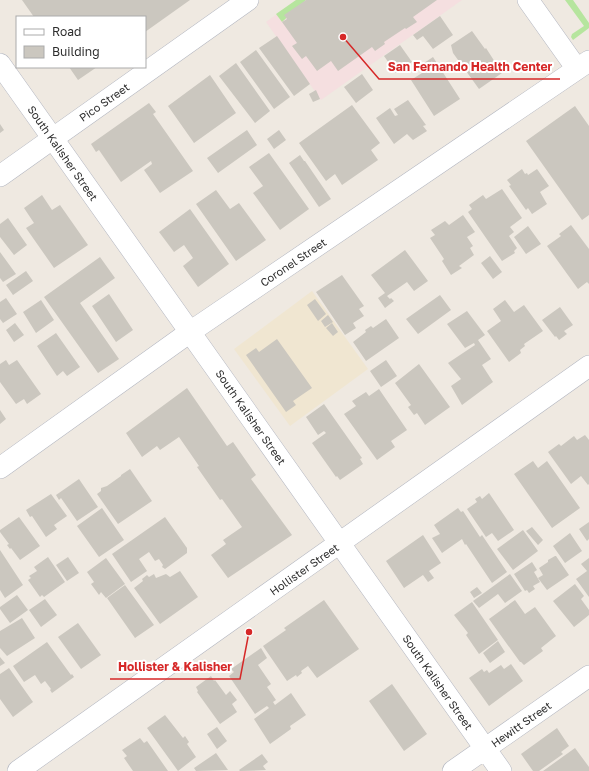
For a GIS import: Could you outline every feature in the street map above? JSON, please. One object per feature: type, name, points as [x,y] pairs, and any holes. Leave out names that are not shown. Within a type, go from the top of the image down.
[{"type":"street","name":"Pico Street","points":[[0,176],[248,0]]},
{"type":"street","points":[[528,0],[585,65]]},
{"type":"street","name":"South Kalisher Street","points":[[0,64],[501,771]]},
{"type":"street","name":"Coronel Street","points":[[0,468],[190,332],[585,65]]},
{"type":"street","name":"Hollister Street","points":[[18,771],[589,366]]},
{"type":"street","name":"Hewitt Street","points":[[453,771],[589,676]]},
{"type":"shaded area","points":[[296,0],[462,0],[321,100],[266,22]]},
{"type":"shaded area","points":[[312,291],[368,369],[290,426],[234,349]]},
{"type":"green space","points":[[296,0],[306,0],[282,22],[276,14]]},
{"type":"green space","points":[[565,0],[573,0],[589,23],[589,28],[573,40],[571,37],[572,34],[584,26]]},
{"type":"building","points":[[22,0],[190,0],[146,31],[146,16],[33,16]]},
{"type":"building","points":[[306,0],[437,0],[413,17],[417,22],[384,42],[385,44],[375,51],[372,47],[338,71],[331,61],[317,71],[306,56],[302,59],[292,46],[297,43],[282,22],[287,19],[284,15]]},
{"type":"building","points":[[440,16],[453,35],[433,49],[423,36],[417,40],[413,35]]},
{"type":"building","points":[[472,31],[485,49],[486,48],[502,73],[479,89],[453,53],[451,45]]},
{"type":"building","points":[[277,36],[310,84],[294,96],[259,48]]},
{"type":"building","points":[[400,45],[412,62],[396,73],[384,56]]},
{"type":"building","points":[[256,50],[290,97],[274,109],[240,62]]},
{"type":"building","points":[[433,57],[460,99],[434,116],[411,80],[422,73],[418,67]]},
{"type":"building","points":[[236,63],[270,111],[255,123],[219,76]]},
{"type":"building","points":[[70,68],[96,68],[78,80]]},
{"type":"building","points":[[362,74],[373,90],[356,103],[344,87]]},
{"type":"building","points":[[210,75],[236,113],[194,143],[168,106]]},
{"type":"building","points":[[316,90],[320,99],[313,102],[309,94]]},
{"type":"building","points":[[408,100],[426,125],[423,126],[427,131],[413,140],[407,134],[394,144],[376,118],[390,108],[395,116],[398,115],[394,109]]},
{"type":"building","points":[[149,103],[156,112],[153,114],[193,171],[160,193],[144,170],[152,164],[151,161],[121,182],[99,150],[96,152],[91,144]]},
{"type":"building","points":[[352,105],[380,143],[371,150],[378,160],[342,185],[335,174],[326,181],[299,143]]},
{"type":"building","points":[[575,106],[589,126],[589,215],[582,220],[526,141]]},
{"type":"building","points":[[0,124],[4,130],[0,133]]},
{"type":"building","points":[[247,130],[257,145],[218,173],[207,158]]},
{"type":"building","points":[[279,130],[286,140],[274,149],[267,139]]},
{"type":"building","points":[[269,153],[309,209],[280,230],[253,193],[263,186],[249,167]]},
{"type":"building","points":[[300,155],[331,199],[319,207],[289,163]]},
{"type":"building","points":[[522,169],[525,174],[527,173],[528,175],[537,169],[549,186],[540,192],[547,204],[532,214],[528,208],[526,210],[509,186],[511,185],[507,180]]},
{"type":"building","points":[[502,189],[522,218],[510,227],[514,232],[509,236],[517,248],[514,251],[515,253],[502,261],[468,212],[472,209],[469,205],[483,195],[486,199]]},
{"type":"building","points":[[216,190],[230,209],[239,203],[266,240],[236,261],[196,204]]},
{"type":"building","points":[[42,195],[52,210],[60,205],[88,245],[54,268],[26,228],[34,223],[24,208]]},
{"type":"building","points":[[190,209],[229,264],[198,287],[183,266],[193,258],[184,245],[174,252],[159,232]]},
{"type":"building","points":[[463,215],[475,232],[467,237],[473,246],[470,248],[474,255],[459,266],[462,268],[451,275],[442,261],[444,259],[430,238],[435,235],[431,230],[445,221],[449,225]]},
{"type":"building","points":[[8,218],[27,245],[14,255],[0,237],[0,224]]},
{"type":"building","points":[[571,225],[589,249],[589,284],[587,282],[578,289],[547,246],[561,236],[559,234]]},
{"type":"building","points":[[528,226],[541,244],[526,254],[514,237]]},
{"type":"building","points":[[405,250],[428,281],[414,291],[407,282],[387,296],[394,301],[385,308],[378,298],[385,293],[371,275]]},
{"type":"building","points":[[0,252],[16,274],[3,282],[0,278]]},
{"type":"building","points":[[490,256],[502,272],[493,279],[481,263]]},
{"type":"building","points":[[100,257],[115,278],[80,303],[119,359],[98,373],[44,297]]},
{"type":"building","points":[[26,271],[33,281],[13,295],[6,285]]},
{"type":"building","points":[[342,275],[364,306],[359,309],[364,316],[353,323],[356,328],[345,335],[316,292]]},
{"type":"building","points":[[109,294],[133,330],[116,342],[92,306]]},
{"type":"building","points":[[440,295],[451,310],[418,334],[406,319]]},
{"type":"building","points":[[6,298],[17,314],[3,323],[0,319],[0,302]]},
{"type":"building","points":[[315,299],[326,314],[318,321],[307,305]]},
{"type":"building","points":[[41,300],[54,320],[36,333],[23,312]]},
{"type":"building","points":[[505,300],[514,312],[524,305],[543,331],[524,344],[525,346],[520,350],[521,353],[509,362],[487,331],[501,321],[493,309]]},
{"type":"building","points":[[560,307],[573,325],[564,331],[567,334],[559,340],[542,320]]},
{"type":"building","points":[[467,311],[485,335],[478,340],[491,359],[482,365],[493,382],[462,405],[451,386],[461,379],[448,363],[475,345],[474,343],[465,348],[447,324]]},
{"type":"building","points":[[328,315],[333,322],[325,327],[321,321]]},
{"type":"building","points":[[386,319],[399,338],[366,361],[353,342],[366,332],[365,330],[371,326],[373,328]]},
{"type":"building","points":[[15,323],[24,335],[14,342],[6,330]]},
{"type":"building","points":[[332,323],[338,332],[333,336],[326,328]]},
{"type":"building","points":[[56,333],[80,367],[67,376],[63,371],[57,376],[37,346]]},
{"type":"building","points":[[277,339],[312,388],[293,401],[296,405],[286,412],[246,355],[256,348],[259,352]]},
{"type":"building","points":[[6,360],[9,365],[17,360],[41,394],[27,404],[24,399],[16,404],[0,382],[0,364]]},
{"type":"building","points":[[386,360],[397,376],[381,387],[370,371]]},
{"type":"building","points":[[419,364],[450,407],[425,425],[417,413],[414,415],[408,407],[411,405],[395,383]]},
{"type":"building","points":[[187,388],[227,446],[233,442],[256,475],[251,479],[292,535],[228,578],[211,555],[226,544],[223,540],[242,527],[222,499],[220,500],[197,467],[199,466],[179,437],[160,450],[157,446],[142,457],[126,433]]},
{"type":"building","points":[[379,389],[407,430],[391,441],[395,447],[377,460],[344,414],[356,406],[352,401],[366,392],[369,396]]},
{"type":"building","points":[[324,404],[362,458],[360,459],[363,464],[340,480],[337,476],[336,477],[312,443],[326,433],[324,431],[318,435],[306,417]]},
{"type":"building","points":[[0,410],[6,419],[0,424]]},
{"type":"building","points":[[585,435],[589,440],[589,484],[588,485],[581,476],[571,484],[548,452],[559,444],[561,446],[574,436],[577,440]]},
{"type":"building","points":[[533,461],[538,468],[547,461],[580,508],[552,528],[514,474]]},
{"type":"building","points":[[130,469],[152,501],[118,524],[97,494],[101,491],[101,488],[107,486]]},
{"type":"building","points":[[79,479],[98,507],[77,521],[61,498],[59,500],[56,495]]},
{"type":"building","points":[[489,493],[514,530],[498,541],[492,533],[486,537],[467,509],[477,502],[475,499],[480,496],[482,499]]},
{"type":"building","points":[[51,494],[67,516],[54,525],[57,529],[46,537],[32,516],[30,517],[26,510]]},
{"type":"building","points":[[102,508],[124,540],[99,557],[77,526]]},
{"type":"building","points":[[458,508],[461,512],[463,511],[480,537],[482,535],[507,572],[492,583],[462,539],[442,553],[432,538],[440,534],[434,525]]},
{"type":"building","points":[[19,517],[40,546],[20,560],[7,545],[9,544],[0,532],[0,530]]},
{"type":"building","points":[[165,517],[187,548],[187,553],[165,569],[162,567],[163,565],[159,559],[155,561],[149,552],[139,559],[147,571],[131,582],[112,554]]},
{"type":"building","points":[[589,522],[589,539],[587,541],[579,529]]},
{"type":"building","points":[[532,527],[543,540],[538,545],[526,531]]},
{"type":"building","points":[[523,530],[538,551],[513,570],[497,549]]},
{"type":"building","points":[[570,533],[582,551],[565,563],[553,546]]},
{"type":"building","points":[[423,535],[441,563],[429,571],[434,578],[428,582],[423,575],[404,588],[386,561]]},
{"type":"building","points":[[0,550],[23,585],[5,598],[0,590]]},
{"type":"building","points":[[555,556],[569,575],[547,590],[538,578],[543,575],[539,568]]},
{"type":"building","points":[[48,557],[65,582],[44,597],[42,595],[40,597],[28,580],[31,578],[29,576],[37,571],[34,567]]},
{"type":"building","points":[[68,557],[79,573],[67,581],[56,565]]},
{"type":"building","points":[[106,558],[125,584],[106,598],[101,592],[99,595],[91,584],[94,582],[87,572]]},
{"type":"building","points":[[589,558],[589,597],[576,579],[587,571],[581,564]]},
{"type":"building","points":[[532,562],[537,570],[534,572],[540,582],[533,586],[535,589],[529,593],[527,590],[525,591],[514,574]]},
{"type":"building","points":[[180,571],[198,597],[160,624],[134,588],[143,581],[142,579],[147,575],[149,577],[154,574],[156,578],[166,574],[170,577]]},
{"type":"building","points":[[510,574],[522,591],[505,603],[498,594],[479,608],[473,601]]},
{"type":"building","points":[[575,584],[584,596],[581,599],[589,610],[589,615],[574,627],[553,601]]},
{"type":"building","points":[[125,585],[154,625],[135,638],[107,598]]},
{"type":"building","points":[[477,587],[482,593],[474,598],[470,592]]},
{"type":"building","points":[[17,595],[28,610],[10,623],[0,607]]},
{"type":"building","points":[[45,599],[57,615],[41,627],[29,610]]},
{"type":"building","points":[[324,600],[359,649],[317,678],[308,666],[301,671],[302,673],[297,677],[296,675],[287,681],[263,646],[286,630],[284,628]]},
{"type":"building","points":[[515,600],[525,614],[535,607],[556,636],[541,648],[543,651],[524,665],[520,662],[489,619]]},
{"type":"building","points":[[472,602],[498,640],[479,654],[466,635],[468,633],[454,615]]},
{"type":"building","points":[[22,618],[35,638],[7,656],[0,648],[0,631]]},
{"type":"building","points":[[78,623],[101,655],[81,669],[58,637]]},
{"type":"building","points":[[498,641],[505,652],[490,663],[483,653]]},
{"type":"building","points":[[47,642],[74,677],[52,693],[45,681],[41,684],[35,675],[24,682],[13,666]]},
{"type":"building","points":[[261,648],[267,658],[258,665],[271,684],[267,687],[276,700],[273,702],[275,705],[291,693],[306,715],[290,726],[291,729],[270,744],[254,719],[269,708],[267,706],[255,714],[229,676],[234,672],[231,669]]},
{"type":"building","points":[[0,657],[5,663],[0,666]]},
{"type":"building","points":[[511,664],[523,681],[489,706],[469,678],[482,669],[484,672],[487,670],[489,673],[501,665],[504,669]]},
{"type":"building","points":[[9,668],[33,702],[13,717],[0,699],[0,674]]},
{"type":"building","points":[[211,676],[226,695],[230,691],[237,700],[232,704],[237,712],[220,724],[197,692],[196,687]]},
{"type":"building","points":[[392,684],[427,734],[404,751],[369,701]]},
{"type":"building","points":[[165,715],[183,738],[185,736],[189,742],[187,744],[196,757],[178,771],[147,728]]},
{"type":"building","points":[[217,727],[227,741],[217,749],[207,734]]},
{"type":"building","points":[[557,728],[569,746],[561,752],[563,754],[539,771],[533,771],[521,754]]},
{"type":"building","points":[[140,738],[144,743],[147,741],[168,771],[133,771],[124,758],[127,756],[122,750]]},
{"type":"building","points":[[575,748],[589,767],[589,771],[543,771]]},
{"type":"building","points":[[216,753],[228,770],[196,771],[194,768]]},
{"type":"building","points":[[262,754],[268,762],[263,766],[266,770],[239,770]]},
{"type":"place","name":"San Fernando Health Center","points":[[343,37]]},
{"type":"place","name":"Hollister & Kalisher","points":[[249,632]]}]
